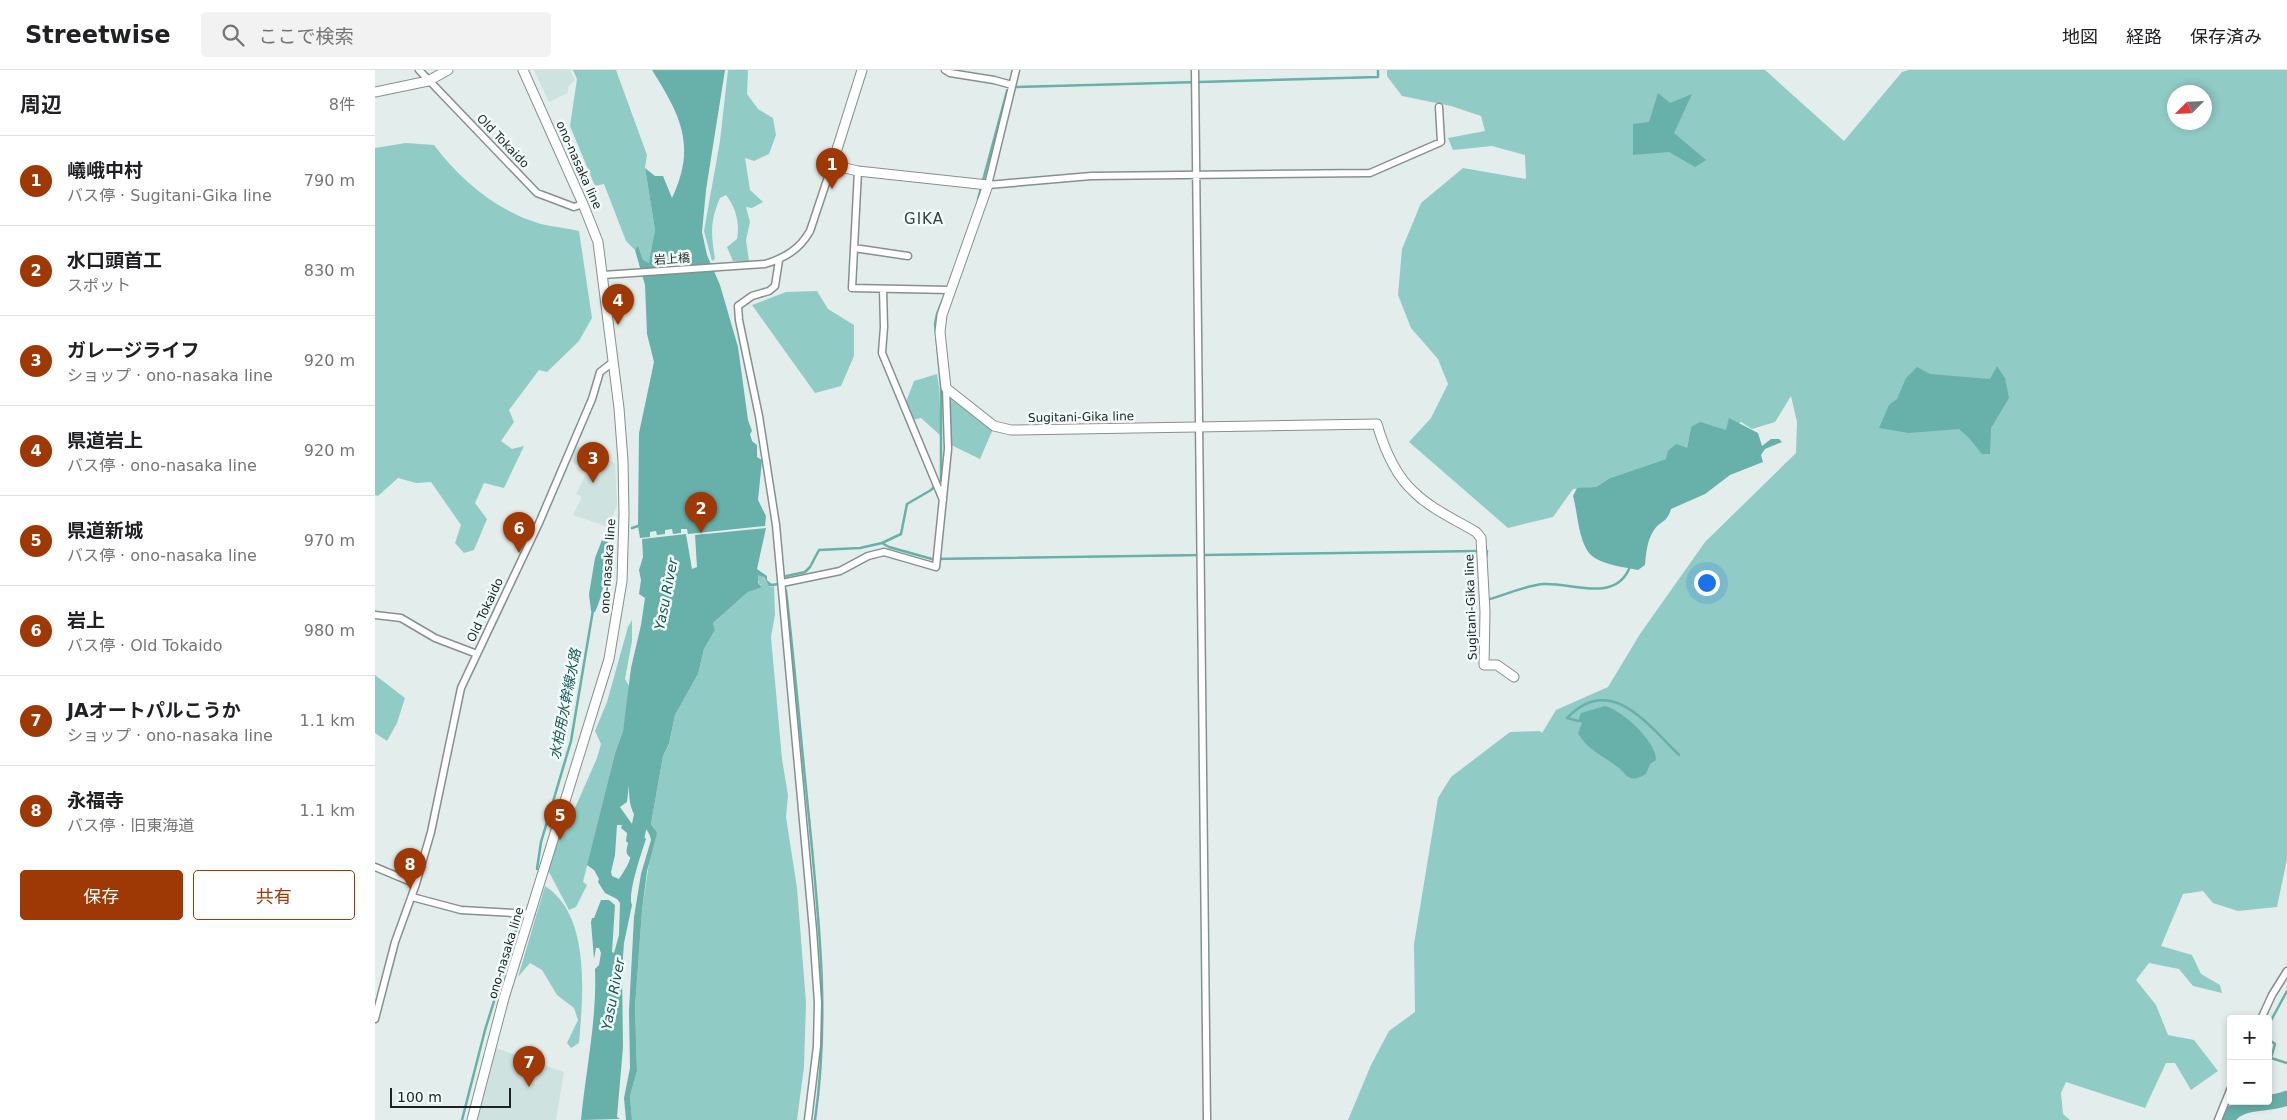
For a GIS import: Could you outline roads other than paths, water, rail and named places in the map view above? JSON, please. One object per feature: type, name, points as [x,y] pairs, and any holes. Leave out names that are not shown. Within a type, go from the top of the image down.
[{"type":"main road","points":[[375,92],[428,80],[448,70]]},
{"type":"main road","name":"ono-nasaka line","points":[[472,1120],[504,998],[609,659],[622,581],[624,514],[620,425],[603,275],[597,242],[583,204],[523,70]]},
{"type":"main road","points":[[862,70],[833,166],[858,171],[988,185],[942,315],[940,332],[945,388]]},
{"type":"main road","name":"Sugitani-Gika line","points":[[945,388],[995,426],[1002,429],[1199,428],[1377,424],[1386,450],[1407,485],[1426,502],[1477,532],[1481,538],[1485,612],[1485,665],[1497,665],[1515,677]]},
{"type":"street","name":"Old Tokaido","points":[[419,70],[537,193],[574,207],[583,204]]},
{"type":"street","points":[[945,70],[950,73],[1012,85]]},
{"type":"street","points":[[1016,70],[988,185],[1091,176],[1370,173],[1379,171],[1441,142],[1439,107]]},
{"type":"street","points":[[1195,70],[1207,1120]]},
{"type":"street","points":[[808,1120],[817,1046],[818,1003],[782,583],[769,477],[759,416],[739,320],[738,306],[752,296],[769,291],[775,286],[779,260],[785,258],[805,241],[816,216],[833,166]]},
{"type":"street","points":[[858,171],[852,288],[950,290]]},
{"type":"street","points":[[854,248],[908,256]]},
{"type":"street","name":"岩上橋","points":[[603,275],[765,264],[779,260]]},
{"type":"street","points":[[883,289],[884,327],[882,353],[943,501]]},
{"type":"street","name":"Old Tokaido","points":[[412,897],[431,832],[461,688],[539,523],[592,399],[600,372],[613,362]]},
{"type":"street","points":[[782,583],[840,571],[867,556],[883,552],[936,567],[948,449],[945,388]]},
{"type":"street","points":[[375,615],[401,618],[435,638],[477,654]]},
{"type":"street","points":[[375,867],[416,884]]},
{"type":"street","points":[[375,1018],[395,942],[412,897],[461,910],[531,914]]},
{"type":"street","points":[[2263,1015],[2272,995],[2287,971]]},
{"type":"street","points":[[2218,1120],[2227,1098]]},
{"type":"water","points":[[652,70],[725,70],[706,190],[702,232],[707,255],[720,285],[738,347],[748,420],[752,431],[750,434],[752,441],[757,445],[757,457],[762,460],[758,500],[766,516],[765,526],[688,534],[687,529],[681,529],[681,533],[673,534],[672,529],[665,530],[665,534],[657,535],[656,531],[650,532],[650,537],[640,538],[638,526],[639,433],[654,362],[647,334],[645,285],[635,250],[638,246],[643,260],[649,263],[655,230],[645,168],[655,176],[663,176],[672,198],[683,162],[684,146],[677,116]]},
{"type":"water","points":[[1658,93],[1670,103],[1692,94],[1674,133],[1706,160],[1695,167],[1669,152],[1633,155],[1633,124],[1649,122]]},
{"type":"water","points":[[1997,366],[2005,378],[2009,398],[1991,428],[1990,454],[1982,454],[1959,429],[1909,433],[1879,428],[1889,405],[1897,399],[1906,378],[1917,367],[1930,374],[1990,379]]},
{"type":"water","points":[[1729,418],[1758,433],[1762,446],[1771,439],[1779,439],[1782,442],[1765,449],[1761,455],[1763,462],[1730,475],[1705,494],[1671,509],[1668,517],[1652,534],[1647,547],[1645,565],[1638,570],[1608,564],[1592,556],[1584,544],[1579,528],[1573,496],[1577,488],[1596,487],[1610,478],[1666,459],[1668,451],[1676,444],[1687,448],[1691,427],[1700,422],[1726,430]]},
{"type":"water","points":[[766,528],[757,569],[767,576],[767,580],[774,586],[769,586],[764,577],[758,575],[758,583],[762,587],[748,592],[713,623],[715,630],[704,649],[698,674],[675,715],[669,744],[663,756],[651,824],[657,833],[647,871],[642,911],[635,1007],[637,1071],[630,1096],[632,1120],[626,1120],[624,1098],[630,1068],[629,1011],[634,917],[641,874],[651,840],[649,833],[633,812],[629,785],[627,802],[620,807],[637,831],[646,839],[633,883],[632,905],[624,943],[622,971],[623,1047],[617,1117],[620,1119],[581,1120],[593,1025],[595,969],[599,965],[601,953],[599,948],[596,948],[594,959],[591,922],[601,900],[609,900],[615,905],[612,952],[614,953],[619,935],[620,903],[617,899],[605,893],[598,882],[599,879],[594,870],[587,865],[615,753],[623,731],[631,668],[641,625],[645,598],[639,594],[641,580],[639,570],[643,557],[642,539],[686,534],[692,569],[697,567],[695,535]],"holes":[[[617,825],[622,825],[621,828],[627,833],[626,841],[631,850],[631,855],[619,879],[612,876],[611,872],[615,855]]]},
{"type":"water","points":[[602,540],[608,542],[606,569],[599,603],[595,612],[591,611],[589,594],[595,558]]},
{"type":"water","points":[[1605,706],[1629,720],[1645,736],[1655,753],[1656,760],[1650,764],[1646,774],[1639,778],[1628,776],[1586,744],[1578,733],[1582,723],[1578,721],[1581,713]]},
{"type":"waterway","points":[[978,199],[1007,91],[1016,87],[1378,77],[1378,70]]},
{"type":"waterway","points":[[882,543],[901,534],[907,504],[931,490],[941,480],[941,387],[935,324],[951,278]]},
{"type":"waterway","name":"水柏用水幹線水路","points":[[632,528],[638,526]]},
{"type":"waterway","points":[[782,577],[805,572],[810,567],[819,550],[860,548],[882,543],[889,547],[932,559],[1487,551],[1486,558]]},
{"type":"waterway","points":[[1487,600],[1543,584],[1603,588],[1613,585],[1622,579],[1629,569]]},
{"type":"waterway","points":[[770,585],[780,584]]},
{"type":"waterway","points":[[783,588],[786,591],[792,648],[819,931],[822,1043],[815,1120]]},
{"type":"waterway","name":"水柏用水幹線水路","points":[[537,869],[541,842],[571,741],[593,610]]},
{"type":"waterway","points":[[1578,721],[1567,718],[1583,705],[1599,700],[1614,702],[1628,708],[1642,718],[1679,755]]},
{"type":"waterway","name":"Yasu River","points":[[634,851],[644,803]]},
{"type":"waterway","name":"水柏用水幹線水路","points":[[462,1120],[485,1030],[520,918]]},
{"type":"waterway","points":[[2272,1019],[2287,991]]},
{"type":"waterway","points":[[2272,1042],[2275,1044],[2272,1054]]},
{"type":"waterway","points":[[2272,1058],[2287,1063]]},
{"type":"waterway","points":[[2227,1120],[2232,1113],[2246,1106],[2287,1098]]},
{"type":"place","name":"嶬峨中村","points":[[832,189]]},
{"type":"place","name":"県道岩上","points":[[618,325]]},
{"type":"place","name":"ガレージライフ","points":[[593,483]]},
{"type":"place","name":"水口頭首工","points":[[701,533]]},
{"type":"place","name":"岩上","points":[[519,553]]},
{"type":"place","name":"県道新城","points":[[560,840]]},
{"type":"place","name":"永福寺","points":[[410,889]]},
{"type":"place","name":"JAオートパルこうか","points":[[529,1087]]},
{"type":"district","name":"GIKA","points":[[924,219]]}]
